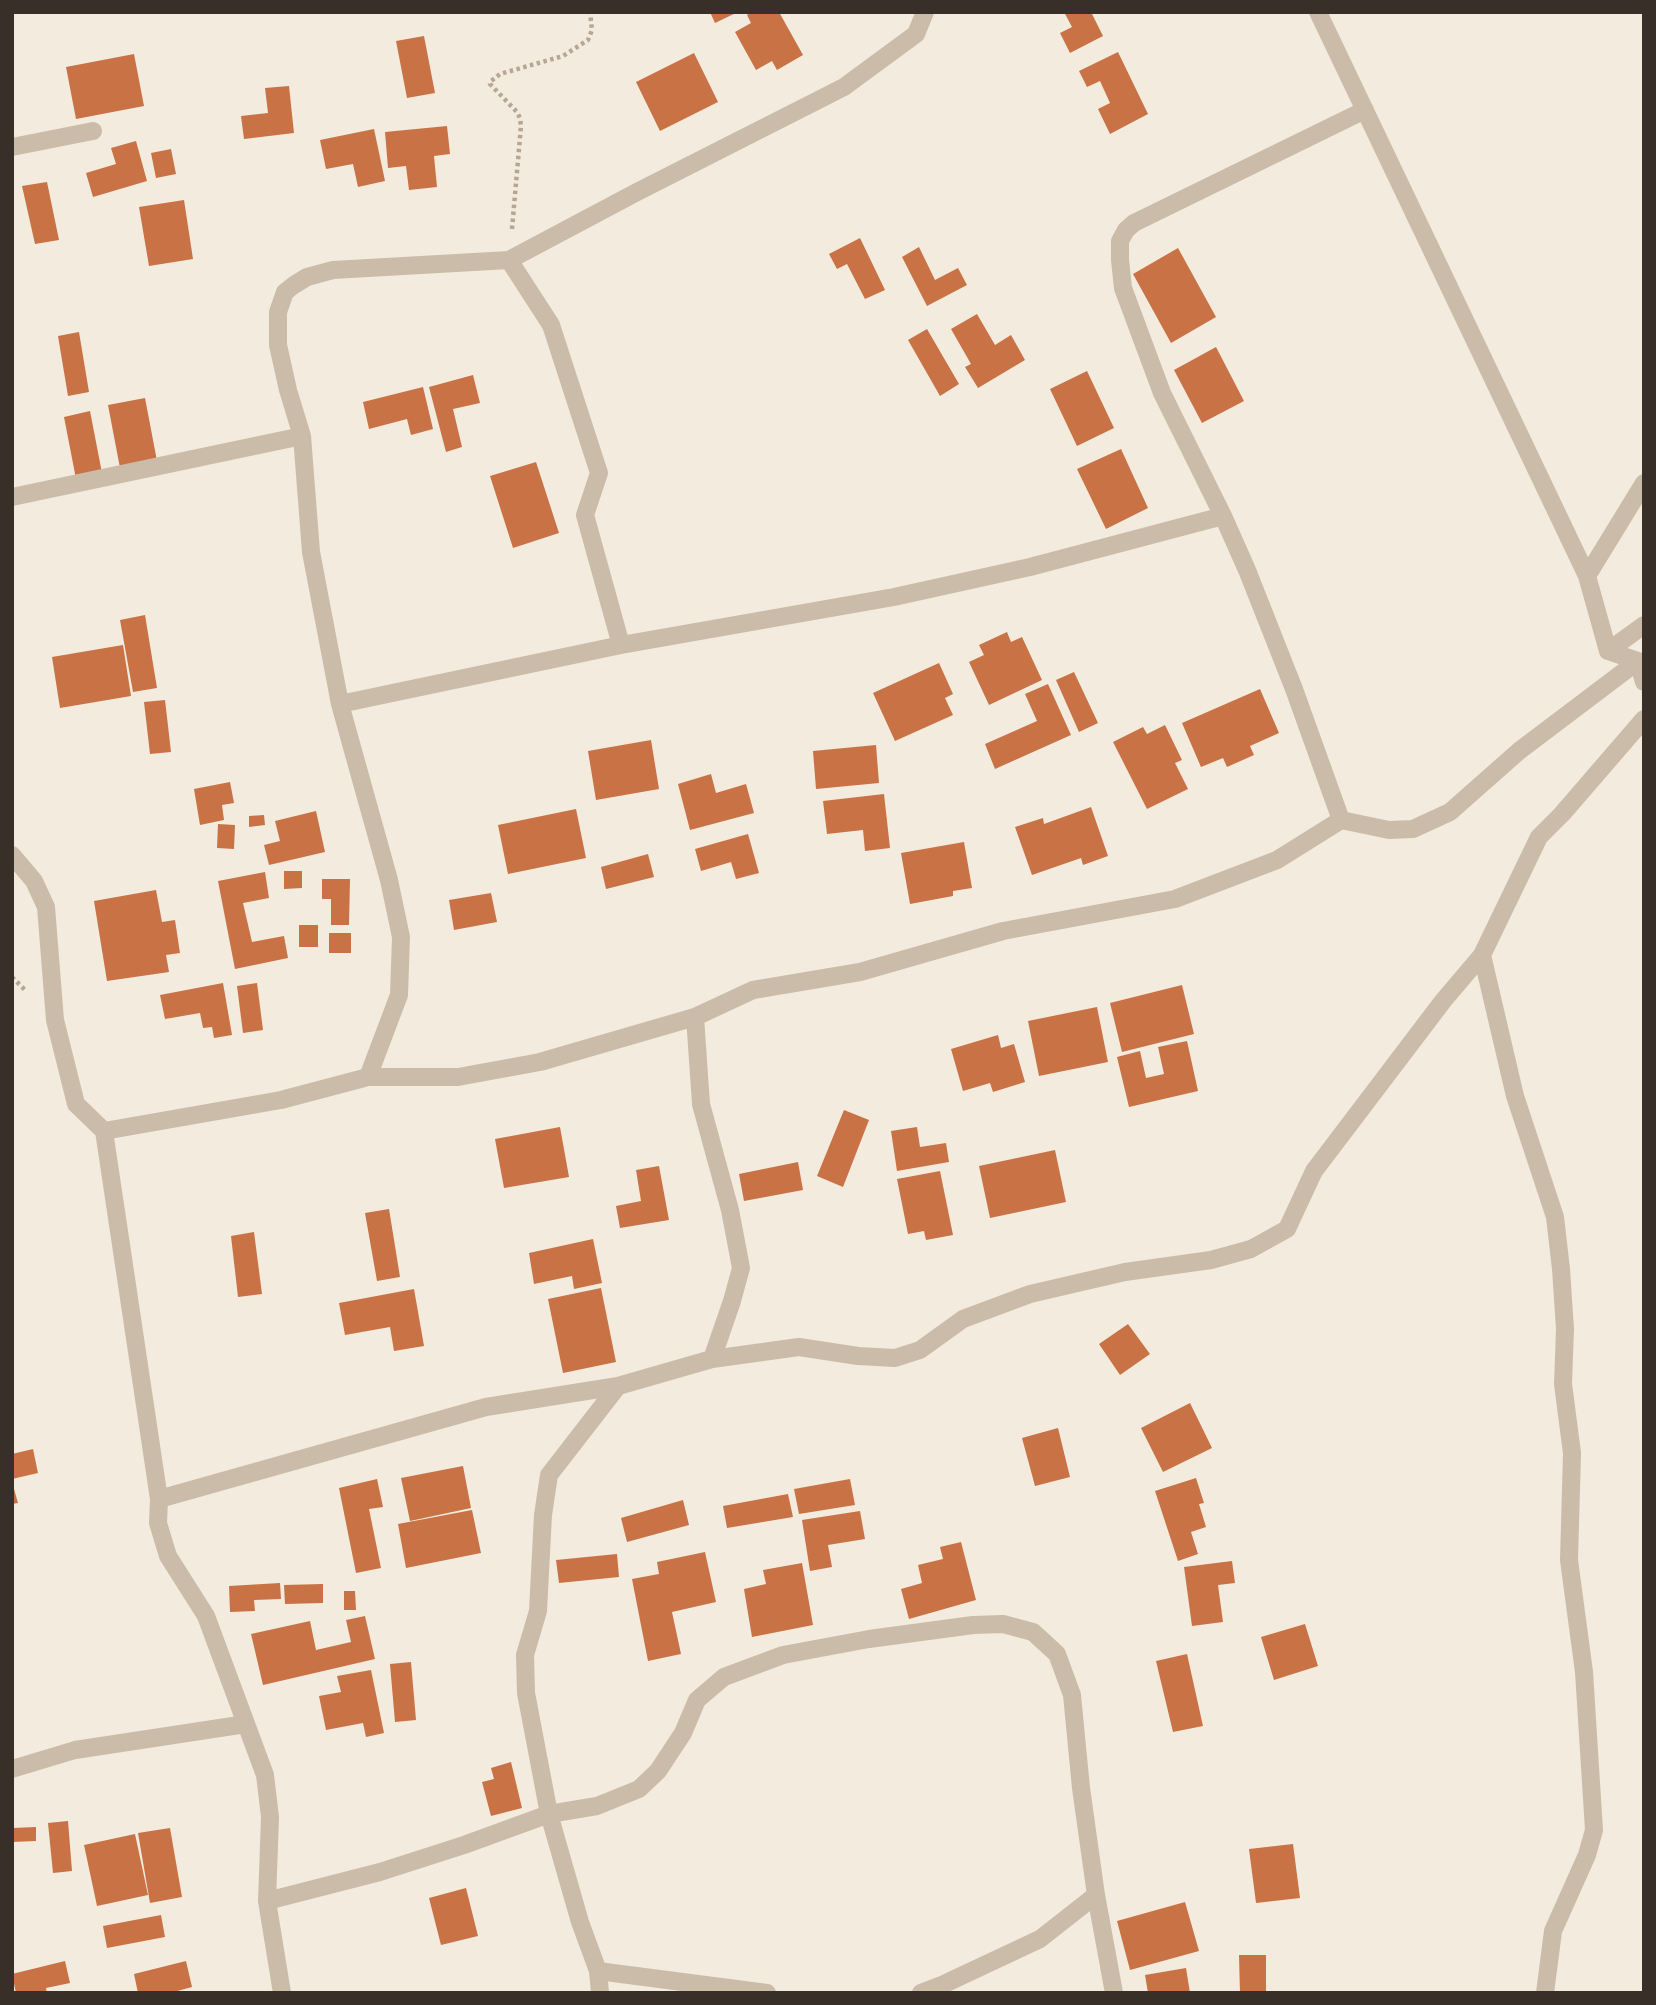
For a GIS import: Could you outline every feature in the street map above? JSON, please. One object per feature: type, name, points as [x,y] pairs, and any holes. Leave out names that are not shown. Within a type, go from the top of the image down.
[{"type":"street","points":[[368,1077],[399,995],[401,936],[389,880],[340,704],[311,552],[302,436],[278,345],[278,312],[285,292],[307,277],[333,270],[509,260],[844,87],[916,34],[925,12]]},
{"type":"street","points":[[1318,12],[1587,576],[1608,651]]},
{"type":"street","points":[[1341,820],[1280,653],[1223,516],[1162,393],[1123,288],[1120,241],[1134,223],[1365,110]]},
{"type":"street","points":[[12,147],[93,131]]},
{"type":"street","points":[[509,260],[551,325],[599,473],[585,515],[621,645]]},
{"type":"street","points":[[12,496],[302,436]]},
{"type":"street","points":[[1587,576],[1644,483]]},
{"type":"street","points":[[340,704],[621,645],[894,597],[1030,567],[1223,516]]},
{"type":"street","points":[[1608,651],[1644,625]]},
{"type":"street","points":[[1608,651],[1638,661]]},
{"type":"street","points":[[104,1132],[281,1100],[368,1077],[458,1077],[526,1065],[695,1017],[753,990],[860,972],[1003,931],[1175,899],[1277,860],[1341,820],[1389,830],[1413,829],[1450,812],[1519,751],[1638,661]]},
{"type":"street","points":[[1638,661],[1644,682]]},
{"type":"street","points":[[159,1499],[486,1406],[618,1386],[712,1359],[799,1347],[858,1356],[895,1358],[920,1350],[963,1320],[1030,1294],[1125,1272],[1211,1260],[1251,1249],[1287,1229],[1314,1171],[1443,1001],[1482,955],[1539,838],[1644,719]]},
{"type":"street","points":[[12,855],[34,881],[46,907],[55,1020],[76,1104],[104,1132],[159,1499],[158,1523],[167,1556],[206,1616],[265,1775],[270,1817],[267,1901],[282,1993]]},
{"type":"street","points":[[1482,955],[1515,1096],[1555,1217],[1565,1329],[1563,1384],[1572,1453],[1569,1560],[1584,1672],[1594,1830],[1587,1855],[1553,1931],[1545,1993]]},
{"type":"street","points":[[695,1017],[701,1104],[730,1210],[741,1268],[712,1359]]},
{"type":"street","points":[[600,1993],[598,1971],[580,1922],[549,1814],[526,1693],[525,1655],[538,1611],[543,1515],[549,1475],[618,1386]]},
{"type":"street","points":[[267,1901],[380,1872],[549,1814],[597,1806],[639,1789],[658,1771],[683,1733],[697,1700],[724,1677],[783,1655],[895,1635],[1003,1624],[1033,1632],[1057,1654],[1072,1695],[1081,1788],[1096,1895],[1114,1993]]},
{"type":"street","points":[[12,1769],[75,1750],[246,1724]]},
{"type":"street","points":[[921,1993],[1040,1939],[1096,1895]]},
{"type":"street","points":[[598,1971],[767,1993]]},
{"type":"path","points":[[509,260],[521,126],[517,111],[490,82],[500,74],[564,56],[588,40],[592,30],[590,12]]},
{"type":"building","points":[[710,12],[738,12],[715,23]]},
{"type":"building","points":[[751,12],[779,12],[803,55],[777,70],[772,61],[756,70],[735,32],[751,23],[747,15]]},
{"type":"building","points":[[1064,12],[1091,12],[1103,36],[1070,53],[1060,33],[1072,27]]},
{"type":"building","points":[[424,36],[435,93],[407,98],[396,41]]},
{"type":"building","points":[[1118,52],[1148,114],[1110,134],[1098,109],[1110,103],[1100,81],[1087,87],[1079,71]]},
{"type":"building","points":[[694,53],[718,102],[660,131],[636,82]]},
{"type":"building","points":[[134,54],[144,106],[76,119],[66,67]]},
{"type":"building","points":[[289,86],[294,133],[244,139],[241,116],[268,113],[265,88]]},
{"type":"building","points":[[447,126],[450,154],[434,156],[437,187],[409,190],[406,166],[388,168],[385,132]]},
{"type":"building","points":[[374,129],[385,181],[358,187],[353,164],[326,169],[320,140]]},
{"type":"building","points":[[136,141],[147,181],[93,197],[86,173],[116,164],[111,148]]},
{"type":"building","points":[[171,149],[176,174],[156,178],[151,153]]},
{"type":"building","points":[[47,182],[59,240],[35,244],[22,186]]},
{"type":"building","points":[[184,200],[193,259],[149,266],[139,207]]},
{"type":"building","points":[[860,238],[885,290],[865,299],[847,264],[837,269],[829,254]]},
{"type":"building","points":[[919,247],[935,280],[958,268],[967,285],[927,306],[902,257]]},
{"type":"building","points":[[1178,248],[1216,317],[1171,343],[1133,274]]},
{"type":"building","points":[[977,314],[995,345],[1011,335],[1025,360],[978,388],[965,367],[971,364],[951,329]]},
{"type":"building","points":[[927,329],[959,384],[940,396],[908,340]]},
{"type":"building","points":[[79,332],[89,392],[68,396],[58,336]]},
{"type":"building","points":[[1216,347],[1244,401],[1202,423],[1174,370]]},
{"type":"building","points":[[1087,371],[1114,428],[1077,446],[1050,389]]},
{"type":"building","points":[[473,375],[480,403],[453,409],[462,447],[446,452],[429,387]]},
{"type":"building","points":[[423,387],[433,429],[411,435],[407,419],[369,429],[363,402]]},
{"type":"building","points":[[145,398],[157,461],[120,468],[108,405]]},
{"type":"building","points":[[90,411],[102,473],[76,479],[64,417]]},
{"type":"building","points":[[1121,449],[1148,508],[1106,529],[1077,469]]},
{"type":"building","points":[[536,462],[559,533],[513,548],[490,476]]},
{"type":"building","points":[[145,615],[157,688],[133,692],[120,620]]},
{"type":"building","points":[[1007,632],[1011,642],[1022,637],[1042,680],[989,705],[969,662],[984,655],[979,645]]},
{"type":"building","points":[[123,645],[131,696],[60,708],[52,657]]},
{"type":"building","points":[[939,663],[953,694],[945,698],[953,715],[895,741],[873,693]]},
{"type":"building","points":[[1074,672],[1098,723],[1079,732],[1056,680]]},
{"type":"building","points":[[1048,684],[1071,735],[995,769],[985,744],[1037,721],[1025,694]]},
{"type":"building","points":[[1260,689],[1279,733],[1250,746],[1254,755],[1227,767],[1223,758],[1201,767],[1182,723]]},
{"type":"building","points":[[165,700],[171,752],[150,754],[144,702]]},
{"type":"building","points":[[1165,725],[1182,760],[1175,763],[1188,789],[1147,809],[1113,742],[1143,727],[1147,734]]},
{"type":"building","points":[[651,740],[659,789],[596,800],[588,751]]},
{"type":"building","points":[[876,745],[879,783],[816,789],[813,751]]},
{"type":"building","points":[[711,774],[716,793],[746,784],[754,813],[690,830],[678,784]]},
{"type":"building","points":[[230,782],[234,803],[222,805],[224,820],[200,825],[194,789]]},
{"type":"building","points":[[884,794],[890,848],[865,851],[863,830],[827,834],[823,801]]},
{"type":"building","points":[[1091,807],[1108,856],[1083,865],[1081,858],[1032,875],[1015,827],[1043,818],[1044,824]]},
{"type":"building","points":[[576,809],[586,858],[508,874],[498,825]]},
{"type":"building","points":[[316,811],[325,852],[269,865],[264,845],[280,841],[275,821]]},
{"type":"building","points":[[264,815],[265,825],[249,827],[249,816]]},
{"type":"building","points":[[218,824],[235,825],[234,849],[217,848]]},
{"type":"building","points":[[748,834],[759,873],[736,879],[731,862],[701,871],[695,849]]},
{"type":"building","points":[[964,842],[972,888],[953,891],[953,896],[910,904],[901,853]]},
{"type":"building","points":[[648,854],[654,877],[606,889],[601,867]]},
{"type":"building","points":[[284,871],[302,871],[302,888],[284,889]]},
{"type":"building","points":[[265,872],[269,898],[243,903],[252,942],[284,936],[288,958],[235,969],[218,881]]},
{"type":"building","points":[[322,879],[350,879],[349,925],[331,925],[331,899],[322,899]]},
{"type":"building","points":[[156,890],[162,922],[175,920],[180,953],[166,955],[169,972],[107,981],[94,901]]},
{"type":"building","points":[[491,893],[497,922],[454,930],[449,900]]},
{"type":"building","points":[[299,925],[318,925],[318,947],[299,947]]},
{"type":"building","points":[[329,933],[351,933],[351,953],[329,953]]},
{"type":"building","points":[[223,983],[232,1035],[214,1038],[212,1027],[203,1028],[200,1013],[165,1019],[160,995]]},
{"type":"building","points":[[257,983],[263,1030],[243,1033],[237,986]]},
{"type":"building","points":[[1182,985],[1194,1034],[1122,1052],[1110,1003]]},
{"type":"building","points":[[1097,1007],[1108,1062],[1039,1076],[1028,1021]]},
{"type":"building","points":[[998,1035],[1001,1048],[1014,1044],[1025,1082],[993,1092],[990,1083],[963,1091],[951,1049]]},
{"type":"building","points":[[1187,1041],[1198,1091],[1129,1107],[1117,1057],[1140,1051],[1146,1078],[1164,1074],[1158,1047]]},
{"type":"building","points":[[844,1110],[869,1120],[843,1187],[817,1176]]},
{"type":"building","points":[[560,1127],[569,1177],[504,1188],[495,1139]]},
{"type":"building","points":[[917,1127],[920,1147],[946,1143],[949,1162],[897,1171],[891,1131]]},
{"type":"building","points":[[1055,1150],[1066,1202],[990,1218],[979,1166]]},
{"type":"building","points":[[798,1162],[803,1190],[744,1201],[739,1174]]},
{"type":"building","points":[[659,1166],[669,1220],[620,1228],[616,1206],[641,1201],[636,1170]]},
{"type":"building","points":[[940,1171],[953,1235],[926,1240],[924,1231],[908,1234],[897,1179]]},
{"type":"building","points":[[389,1209],[400,1277],[377,1281],[365,1213]]},
{"type":"building","points":[[254,1232],[262,1294],[238,1297],[231,1236]]},
{"type":"building","points":[[593,1239],[602,1283],[574,1289],[572,1276],[534,1284],[529,1253]]},
{"type":"building","points":[[601,1288],[616,1362],[563,1373],[548,1299]]},
{"type":"building","points":[[414,1289],[424,1346],[394,1351],[390,1327],[345,1335],[339,1303]]},
{"type":"building","points":[[1128,1324],[1150,1354],[1120,1375],[1099,1344]]},
{"type":"building","points":[[1190,1403],[1212,1448],[1163,1472],[1141,1428]]},
{"type":"building","points":[[1058,1428],[1070,1477],[1035,1486],[1022,1438]]},
{"type":"building","points":[[33,1449],[38,1473],[12,1479],[12,1454]]},
{"type":"building","points":[[463,1466],[471,1508],[410,1521],[401,1478]]},
{"type":"building","points":[[1196,1478],[1204,1503],[1199,1504],[1206,1527],[1191,1532],[1198,1554],[1178,1561],[1155,1491]]},
{"type":"building","points":[[377,1479],[383,1507],[369,1509],[381,1568],[356,1573],[339,1488]]},
{"type":"building","points":[[850,1479],[855,1505],[799,1514],[794,1489]]},
{"type":"building","points":[[12,1482],[18,1503],[12,1504]]},
{"type":"building","points":[[788,1494],[793,1517],[727,1528],[723,1506]]},
{"type":"building","points":[[683,1500],[689,1525],[627,1542],[621,1518]]},
{"type":"building","points":[[472,1510],[481,1553],[406,1568],[398,1524]]},
{"type":"building","points":[[860,1511],[865,1539],[828,1545],[832,1567],[810,1571],[802,1520]]},
{"type":"building","points":[[961,1542],[976,1600],[909,1619],[901,1589],[922,1583],[918,1565],[943,1559],[940,1547]]},
{"type":"building","points":[[705,1552],[716,1602],[672,1612],[681,1654],[648,1661],[632,1579],[659,1574],[657,1562]]},
{"type":"building","points":[[617,1554],[619,1577],[559,1583],[556,1560]]},
{"type":"building","points":[[1232,1561],[1235,1583],[1218,1585],[1223,1622],[1192,1626],[1184,1567]]},
{"type":"building","points":[[802,1563],[813,1625],[752,1637],[744,1589],[766,1584],[763,1570]]},
{"type":"building","points":[[280,1583],[281,1599],[254,1600],[255,1611],[230,1612],[229,1586]]},
{"type":"building","points":[[323,1584],[323,1603],[285,1604],[284,1585]]},
{"type":"building","points":[[344,1591],[355,1591],[356,1610],[344,1610]]},
{"type":"building","points":[[365,1616],[375,1659],[263,1685],[251,1634],[310,1621],[316,1650],[351,1642],[346,1620]]},
{"type":"building","points":[[1305,1624],[1318,1666],[1274,1680],[1261,1637]]},
{"type":"building","points":[[1187,1654],[1203,1726],[1173,1732],[1156,1661]]},
{"type":"building","points":[[411,1662],[416,1720],[395,1722],[390,1664]]},
{"type":"building","points":[[371,1670],[384,1733],[366,1737],[363,1723],[326,1730],[319,1696],[341,1692],[337,1676]]},
{"type":"building","points":[[511,1762],[522,1808],[491,1816],[482,1782],[494,1779],[491,1768]]},
{"type":"building","points":[[68,1821],[72,1871],[53,1873],[48,1823]]},
{"type":"building","points":[[36,1827],[36,1841],[12,1842],[12,1828]]},
{"type":"building","points":[[170,1828],[182,1897],[150,1903],[138,1833]]},
{"type":"building","points":[[135,1834],[148,1895],[97,1906],[84,1845]]},
{"type":"building","points":[[1293,1844],[1300,1898],[1256,1903],[1249,1849]]},
{"type":"building","points":[[466,1888],[478,1936],[441,1945],[429,1898]]},
{"type":"building","points":[[1185,1902],[1199,1951],[1130,1970],[1117,1921]]},
{"type":"building","points":[[161,1915],[165,1937],[107,1948],[103,1926]]},
{"type":"building","points":[[1239,1955],[1266,1955],[1266,1993],[1240,1993]]},
{"type":"building","points":[[65,1961],[70,1983],[46,1988],[47,1993],[16,1993],[12,1974]]},
{"type":"building","points":[[186,1961],[192,1987],[170,1993],[138,1993],[134,1974]]},
{"type":"building","points":[[1186,1968],[1190,1993],[1148,1993],[1145,1975]]}]
